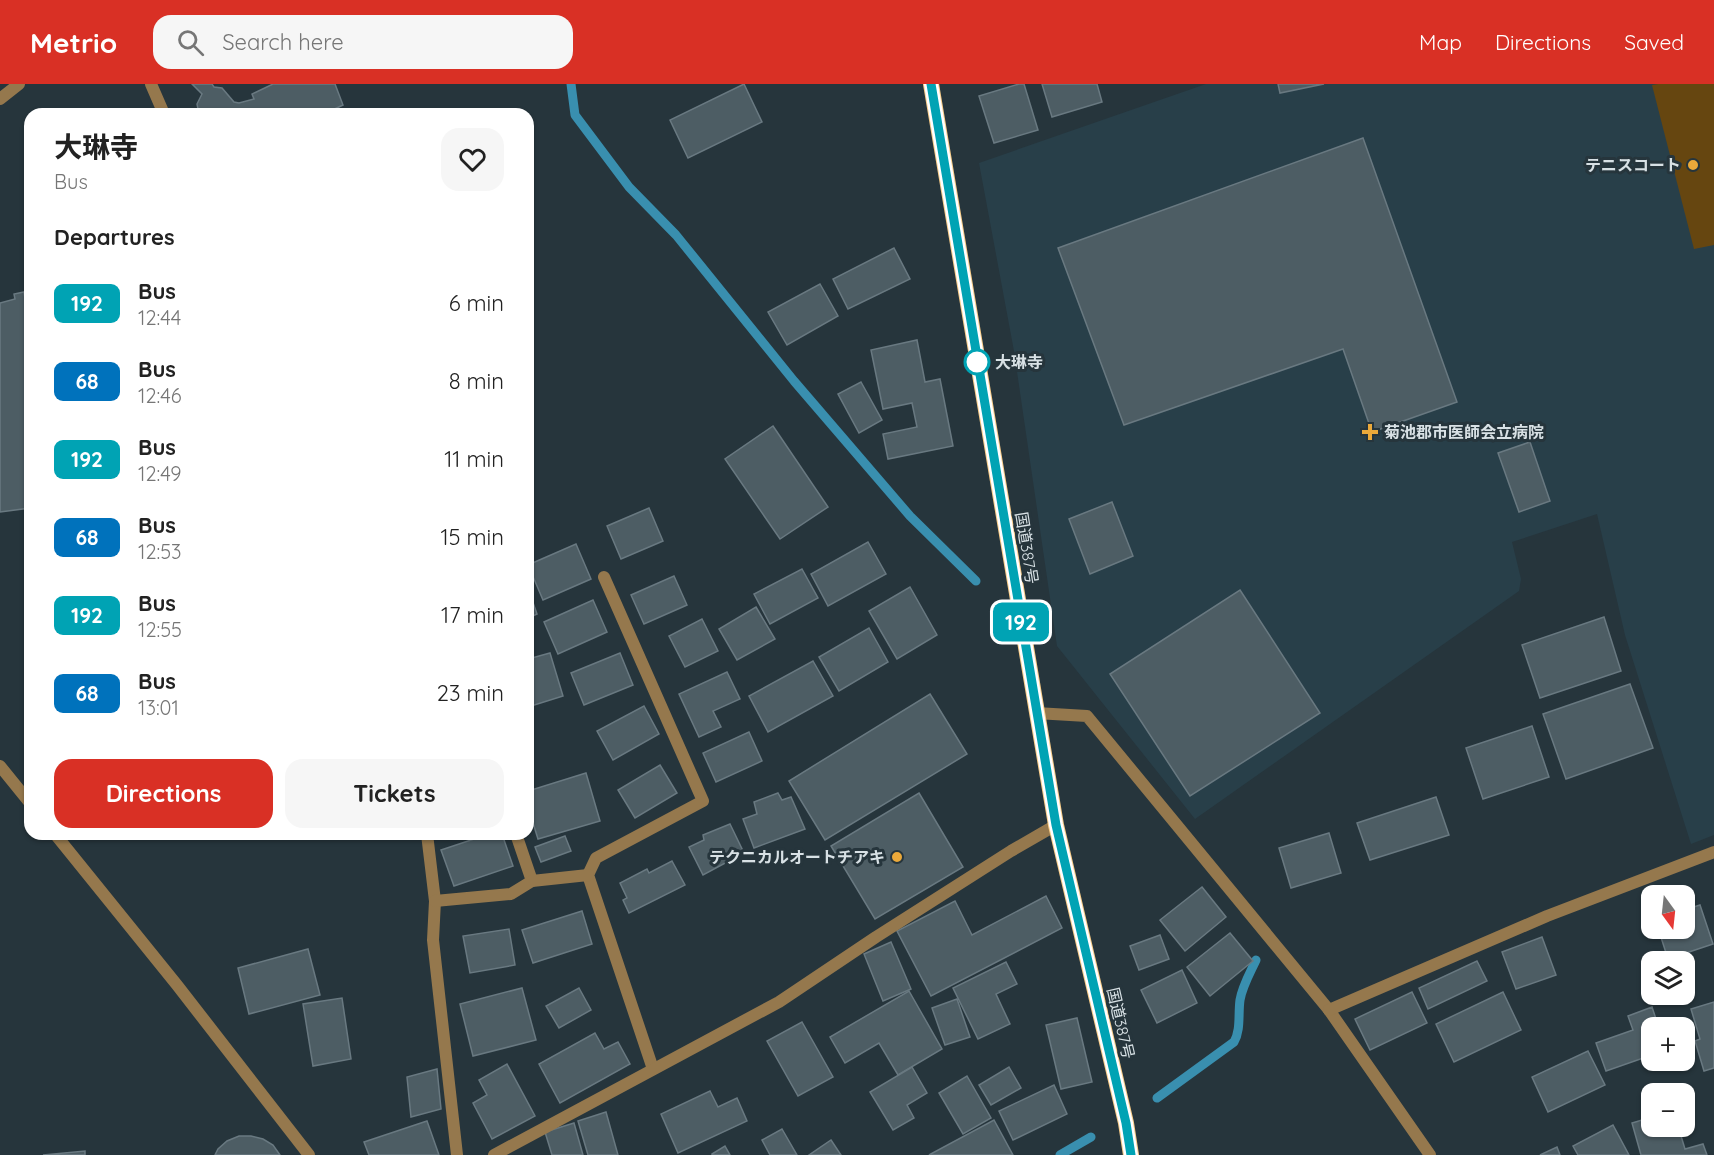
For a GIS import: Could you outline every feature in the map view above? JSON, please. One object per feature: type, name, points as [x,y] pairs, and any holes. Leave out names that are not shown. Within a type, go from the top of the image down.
[{"type":"highway","name":"国道387号","points":[[931,84],[1056,825],[1126,1123],[1131,1155]]},
{"type":"street","points":[[0,99],[19,84]]},
{"type":"street","points":[[151,84],[161,108]]},
{"type":"street","points":[[604,578],[703,801],[596,858],[588,875],[653,1069]]},
{"type":"street","points":[[1036,713],[1087,716],[1329,1010],[1430,1155]]},
{"type":"street","points":[[0,766],[24,796]]},
{"type":"street","points":[[494,1155],[779,1002],[943,894],[1056,825]]},
{"type":"street","points":[[60,840],[177,985],[309,1155]]},
{"type":"street","points":[[428,840],[435,901],[433,940],[457,1155]]},
{"type":"street","points":[[518,840],[532,881]]},
{"type":"street","points":[[1329,1010],[1547,916],[1714,852]]},
{"type":"street","points":[[435,901],[511,894],[532,881],[588,875]]},
{"type":"shaded area","name":"菊池郡市医師会立病院","points":[[1206,84],[1714,84],[1714,835],[1691,844],[1625,635],[1597,514],[1512,542],[1521,579],[1519,591],[1195,819],[1057,646],[1014,351],[979,163]]},
{"type":"shaded area","name":"テニスコート","points":[[1714,84],[1714,245],[1694,249],[1652,85]]},
{"type":"building","points":[[192,84],[212,84],[214,87],[222,88],[234,102],[239,103],[254,99],[252,94],[273,84],[335,84],[343,105],[337,108],[198,108],[197,104],[202,94]]},
{"type":"building","points":[[744,84],[762,122],[688,158],[670,120]]},
{"type":"building","points":[[1024,84],[1038,130],[994,143],[979,96]]},
{"type":"building","points":[[1042,84],[1097,84],[1102,102],[1052,117]]},
{"type":"building","points":[[1278,84],[1324,84],[1280,93]]},
{"type":"building","points":[[1363,138],[1457,402],[1372,432],[1343,349],[1124,425],[1058,248]]},
{"type":"building","points":[[894,248],[910,279],[848,309],[833,279]]},
{"type":"building","points":[[820,284],[838,316],[787,345],[768,312]]},
{"type":"building","points":[[24,292],[24,509],[0,512],[0,303],[15,299],[14,294]]},
{"type":"building","points":[[917,340],[925,382],[940,379],[953,446],[888,459],[883,434],[917,427],[912,403],[883,409],[871,350]]},
{"type":"building","points":[[861,382],[882,420],[859,433],[838,394]]},
{"type":"building","points":[[773,426],[828,507],[780,539],[725,459]]},
{"type":"building","points":[[1530,442],[1550,501],[1519,512],[1498,453]]},
{"type":"building","points":[[1112,502],[1133,556],[1090,574],[1069,519]]},
{"type":"building","points":[[649,508],[663,541],[621,559],[607,526]]},
{"type":"building","points":[[868,542],[886,574],[828,606],[811,574]]},
{"type":"building","points":[[576,544],[591,579],[543,600],[534,579],[534,562]]},
{"type":"building","points":[[802,569],[818,598],[770,624],[754,594]]},
{"type":"building","points":[[674,576],[687,605],[644,624],[631,595]]},
{"type":"building","points":[[910,587],[937,635],[897,659],[869,611]]},
{"type":"building","points":[[1240,590],[1320,713],[1190,796],[1110,674]]},
{"type":"building","points":[[593,600],[607,632],[558,654],[544,622]]},
{"type":"building","points":[[756,607],[775,639],[737,660],[719,629]]},
{"type":"building","points":[[1604,617],[1621,671],[1540,698],[1522,645]]},
{"type":"building","points":[[702,619],[718,651],[685,667],[669,636]]},
{"type":"building","points":[[869,628],[888,662],[839,691],[819,657]]},
{"type":"building","points":[[550,653],[563,696],[534,705],[534,657]]},
{"type":"building","points":[[620,653],[633,685],[584,705],[571,673]]},
{"type":"building","points":[[813,661],[833,696],[768,732],[749,696]]},
{"type":"building","points":[[727,672],[740,699],[713,711],[721,727],[699,737],[679,694]]},
{"type":"building","points":[[1630,684],[1653,748],[1566,779],[1543,714]]},
{"type":"building","points":[[930,694],[967,754],[825,840],[789,781]]},
{"type":"building","points":[[644,706],[659,734],[613,760],[597,731]]},
{"type":"building","points":[[1532,726],[1549,777],[1483,799],[1466,748]]},
{"type":"building","points":[[749,732],[762,761],[716,782],[703,753]]},
{"type":"building","points":[[660,765],[677,793],[635,818],[618,790]]},
{"type":"building","points":[[586,773],[600,821],[538,839],[534,826],[534,789]]},
{"type":"building","points":[[778,793],[782,800],[791,797],[805,829],[754,848],[743,819],[757,814],[754,802]]},
{"type":"building","points":[[919,793],[963,867],[875,919],[831,846]]},
{"type":"building","points":[[1436,797],[1449,835],[1370,860],[1357,823]]},
{"type":"building","points":[[730,824],[744,853],[703,875],[689,847],[704,840],[703,835]]},
{"type":"building","points":[[1329,833],[1341,873],[1291,888],[1279,848]]},
{"type":"building","points":[[565,836],[571,851],[541,862],[535,847]]},
{"type":"building","points":[[471,840],[504,840],[513,866],[454,886],[441,850]]},
{"type":"building","points":[[672,861],[685,885],[629,913],[623,900],[627,898],[620,883],[647,869],[649,873]]},
{"type":"building","points":[[1202,887],[1226,917],[1185,951],[1160,920]]},
{"type":"building","points":[[1046,896],[1062,928],[931,996],[897,931],[955,901],[972,935]]},
{"type":"building","points":[[1700,905],[1713,944],[1692,951],[1665,951],[1662,939],[1695,939],[1695,907]]},
{"type":"building","points":[[582,911],[592,944],[533,963],[522,930]]},
{"type":"building","points":[[509,929],[515,965],[470,973],[463,936]]},
{"type":"building","points":[[1230,933],[1253,961],[1210,996],[1187,967]]},
{"type":"building","points":[[1160,935],[1169,959],[1139,970],[1130,946]]},
{"type":"building","points":[[1542,937],[1556,975],[1516,989],[1502,952]]},
{"type":"building","points":[[891,942],[911,989],[883,1001],[864,954]]},
{"type":"building","points":[[308,949],[320,995],[249,1014],[238,968]]},
{"type":"building","points":[[1477,961],[1487,981],[1428,1009],[1419,988]]},
{"type":"building","points":[[1006,962],[1017,984],[996,994],[1010,1024],[978,1039],[953,988]]},
{"type":"building","points":[[1182,970],[1197,1003],[1157,1023],[1141,990]]},
{"type":"building","points":[[522,988],[536,1040],[473,1056],[460,1004]]},
{"type":"building","points":[[579,988],[591,1010],[559,1028],[546,1006]]},
{"type":"building","points":[[909,991],[942,1049],[898,1075],[879,1043],[845,1063],[830,1037]]},
{"type":"building","points":[[1412,992],[1427,1023],[1370,1050],[1355,1019]]},
{"type":"building","points":[[1503,992],[1521,1030],[1454,1062],[1436,1024]]},
{"type":"building","points":[[342,998],[351,1059],[313,1066],[303,1004]]},
{"type":"building","points":[[957,999],[970,1037],[945,1045],[932,1008]]},
{"type":"building","points":[[1714,1002],[1714,1068],[1704,1071],[1695,1041],[1700,1039],[1691,1009]]},
{"type":"building","points":[[1652,1007],[1655,1017],[1641,1017],[1641,1059],[1606,1071],[1596,1043],[1633,1030],[1628,1016]]},
{"type":"building","points":[[1077,1018],[1092,1082],[1061,1089],[1046,1025]]},
{"type":"building","points":[[802,1022],[833,1077],[798,1096],[767,1041]]},
{"type":"building","points":[[595,1033],[604,1049],[618,1042],[630,1064],[560,1103],[539,1064]]},
{"type":"building","points":[[1588,1051],[1605,1085],[1548,1112],[1532,1077]]},
{"type":"building","points":[[507,1064],[535,1116],[492,1139],[473,1103],[487,1095],[479,1080]]},
{"type":"building","points":[[912,1067],[927,1093],[907,1105],[914,1118],[893,1130],[870,1092]]},
{"type":"building","points":[[1009,1067],[1021,1088],[991,1105],[979,1085]]},
{"type":"building","points":[[437,1069],[441,1109],[411,1117],[407,1077]]},
{"type":"building","points":[[967,1076],[991,1118],[963,1134],[939,1093]]},
{"type":"building","points":[[1054,1085],[1067,1114],[1013,1140],[999,1111]]},
{"type":"building","points":[[710,1091],[718,1107],[737,1098],[747,1121],[678,1153],[661,1114]]},
{"type":"building","points":[[606,1112],[618,1155],[588,1155],[578,1121]]},
{"type":"building","points":[[994,1120],[1013,1155],[929,1155]]},
{"type":"building","points":[[1641,1120],[1641,1137],[1681,1137],[1685,1149],[1703,1144],[1707,1155],[1641,1155],[1632,1123]]},
{"type":"building","points":[[427,1121],[439,1155],[369,1155],[364,1142]]},
{"type":"building","points":[[574,1123],[583,1155],[552,1155],[545,1132]]},
{"type":"building","points":[[1613,1125],[1629,1155],[1578,1155],[1573,1146]]},
{"type":"building","points":[[782,1129],[797,1155],[770,1155],[762,1140]]},
{"type":"building","points":[[239,1136],[263,1139],[273,1145],[280,1155],[215,1155],[227,1141]]},
{"type":"building","points":[[831,1140],[841,1155],[809,1155]]},
{"type":"building","points":[[725,1146],[730,1155],[712,1155],[712,1154]]},
{"type":"building","points":[[1557,1147],[1560,1155],[1540,1155]]},
{"type":"building","points":[[85,1151],[85,1155],[43,1155]]},
{"type":"waterway","points":[[571,84],[575,115],[629,187],[676,235],[794,381],[910,516],[976,581]]},
{"type":"waterway","points":[[1157,1098],[1234,1042],[1241,995],[1256,960]]},
{"type":"waterway","points":[[1060,1155],[1091,1137]]},
{"type":"bus line","name":"192","points":[[931,84],[1056,825],[1126,1123],[1131,1155]]},
{"type":"place","name":"テニスコート","points":[[1693,165]]},
{"type":"place","name":"大琳寺","points":[[977,362]]},
{"type":"place","name":"菊池郡市医師会立病院","points":[[1370,432]]},
{"type":"place","name":"テクニカルオートチアキ","points":[[897,857]]}]
